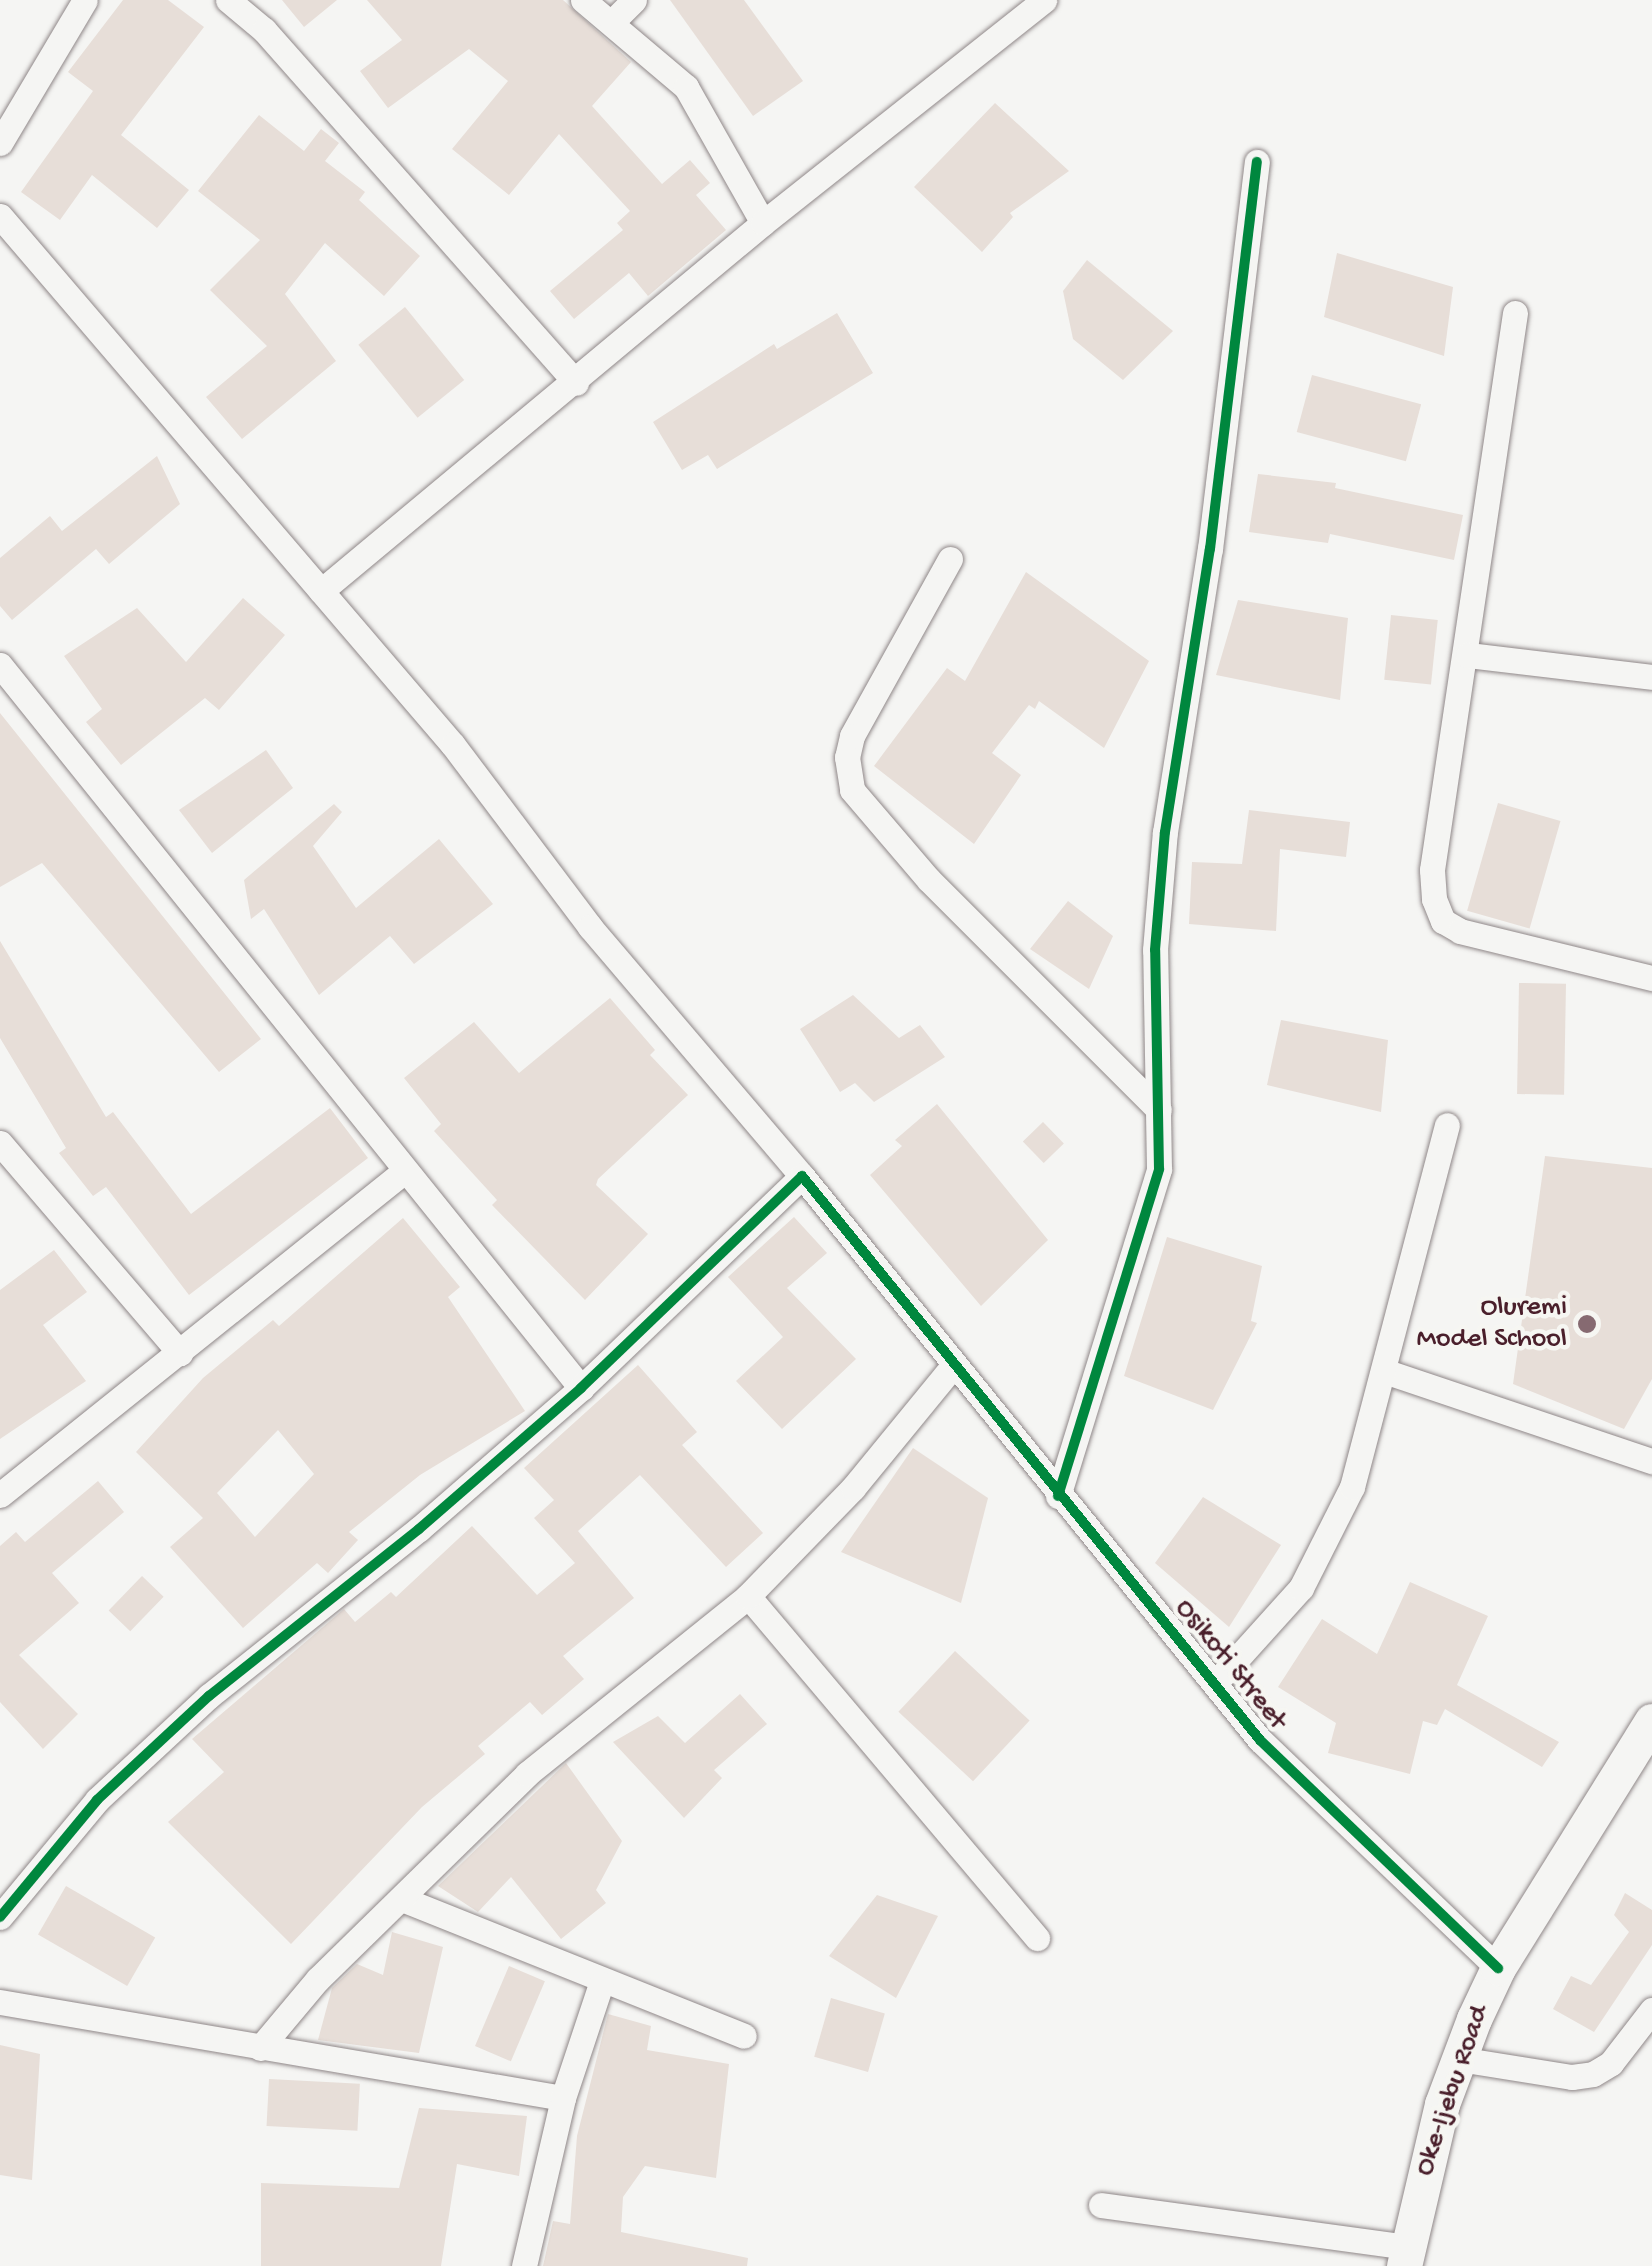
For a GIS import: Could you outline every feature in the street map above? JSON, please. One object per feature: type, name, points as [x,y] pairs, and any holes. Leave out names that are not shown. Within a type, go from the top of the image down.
[{"type":"main road","name":"Oke-Ijebu Road","points":[[1405,2257],[1459,2059],[1498,1968],[1652,1721]]},
{"type":"street","points":[[0,143],[85,0]]},
{"type":"street","points":[[228,0],[264,30],[576,384]]},
{"type":"street","points":[[582,0],[686,87],[763,223]]},
{"type":"street","points":[[612,22],[634,0]]},
{"type":"street","points":[[321,591],[576,384],[763,223],[1044,0]]},
{"type":"street","points":[[1058,1496],[1149,1215],[1160,1169],[1156,950],[1165,832],[1210,550],[1257,162]]},
{"type":"street","name":"Osikoti Street","points":[[0,216],[453,745],[590,928],[802,1176],[952,1367],[1271,1752],[1498,1968]]},
{"type":"street","points":[[1515,313],[1468,655],[1432,870],[1434,900],[1444,921],[1652,978]]},
{"type":"street","points":[[950,559],[852,736],[847,757],[852,790],[930,880],[1159,1110]]},
{"type":"street","points":[[1468,655],[1652,677]]},
{"type":"street","points":[[0,665],[402,1173],[581,1388]]},
{"type":"street","points":[[1216,1682],[1301,1588],[1328,1541],[1387,1372],[1447,1124]]},
{"type":"street","points":[[0,1142],[180,1353]]},
{"type":"street","points":[[0,1495],[402,1173]]},
{"type":"street","points":[[0,1917],[97,1800],[209,1696],[419,1530],[581,1388],[802,1176]]},
{"type":"street","points":[[260,2048],[318,1979],[527,1774],[748,1596],[853,1488],[952,1367]]},
{"type":"street","points":[[1387,1372],[1652,1461]]},
{"type":"street","points":[[748,1596],[1037,1938]]},
{"type":"street","points":[[402,1900],[601,1984],[744,2036]]},
{"type":"street","points":[[524,2266],[562,2098],[601,1984]]},
{"type":"street","points":[[0,2002],[562,2098]]},
{"type":"street","points":[[1459,2059],[1572,2077],[1594,2074],[1611,2063],[1652,2010]]},
{"type":"street","points":[[1101,2205],[1405,2257]]},
{"type":"building","points":[[123,0],[168,0],[204,27],[121,135],[189,190],[157,228],[92,175],[60,220],[21,192],[93,91],[68,72]]},
{"type":"building","points":[[282,0],[337,0],[304,27]]},
{"type":"building","points":[[367,0],[563,0],[631,62],[592,106],[662,184],[690,160],[710,183],[696,195],[726,230],[648,296],[629,273],[574,319],[550,291],[623,230],[617,223],[630,211],[559,134],[509,195],[452,149],[508,81],[469,49],[388,108],[360,71],[402,40]]},
{"type":"building","points":[[670,0],[744,0],[803,81],[753,116]]},
{"type":"building","points":[[995,103],[1069,171],[1010,213],[1013,217],[982,252],[914,187]]},
{"type":"building","points":[[259,115],[304,151],[321,129],[339,143],[325,161],[365,192],[359,200],[420,256],[384,296],[325,243],[285,294],[336,361],[242,439],[206,397],[267,346],[210,290],[260,240],[198,191]]},
{"type":"building","points":[[1337,253],[1453,287],[1444,356],[1324,317]]},
{"type":"building","points":[[1087,260],[1173,331],[1123,380],[1073,339],[1063,291]]},
{"type":"building","points":[[405,307],[464,380],[418,418],[358,345]]},
{"type":"building","points":[[837,313],[873,373],[717,469],[708,455],[682,470],[653,422],[774,344],[777,349]]},
{"type":"building","points":[[1312,375],[1421,404],[1406,461],[1297,432]]},
{"type":"building","points":[[157,456],[180,504],[109,564],[96,549],[12,620],[0,606],[0,558],[50,516],[62,531]]},
{"type":"building","points":[[1258,474],[1336,483],[1335,488],[1463,515],[1454,560],[1330,534],[1328,543],[1249,532]]},
{"type":"building","points":[[1026,572],[1149,661],[1104,748],[1039,701],[1035,709],[1029,705],[992,753],[1021,775],[974,844],[874,766],[947,668],[965,681]]},
{"type":"building","points":[[243,598],[285,635],[219,710],[205,698],[121,765],[86,722],[102,709],[64,656],[137,608],[186,662]]},
{"type":"building","points":[[1238,600],[1348,618],[1340,700],[1216,675]]},
{"type":"building","points":[[1391,615],[1438,620],[1431,685],[1384,680]]},
{"type":"building","points":[[0,713],[261,1039],[219,1072],[42,863],[0,887]]},
{"type":"building","points":[[266,750],[293,788],[212,853],[179,810]]},
{"type":"building","points":[[1498,803],[1560,821],[1530,929],[1467,911]]},
{"type":"building","points":[[334,804],[342,812],[313,846],[356,908],[439,839],[493,904],[414,964],[390,936],[319,995],[264,909],[251,919],[244,880]]},
{"type":"building","points":[[1249,810],[1350,822],[1346,857],[1280,849],[1276,931],[1189,924],[1192,862],[1242,864]]},
{"type":"building","points":[[1068,901],[1113,936],[1089,989],[1030,949]]},
{"type":"building","points":[[0,941],[106,1117],[113,1112],[191,1214],[330,1108],[368,1158],[189,1295],[106,1187],[93,1196],[59,1153],[66,1148],[0,1038]]},
{"type":"building","points":[[1519,983],[1566,984],[1564,1095],[1517,1094]]},
{"type":"building","points":[[853,995],[899,1038],[920,1025],[945,1057],[874,1102],[855,1083],[840,1092],[800,1029]]},
{"type":"building","points":[[610,998],[655,1050],[650,1055],[688,1095],[598,1179],[596,1185],[648,1234],[585,1300],[492,1205],[497,1200],[434,1131],[441,1124],[404,1078],[474,1022],[519,1073]]},
{"type":"building","points":[[1281,1020],[1388,1040],[1381,1112],[1267,1085]]},
{"type":"building","points":[[937,1104],[1048,1240],[981,1306],[870,1175],[902,1146],[895,1140]]},
{"type":"building","points":[[1043,1122],[1064,1144],[1044,1163],[1023,1141]]},
{"type":"building","name":"Oluremi Model School","points":[[1545,1156],[1652,1168],[1652,1379],[1624,1429],[1513,1384]]},
{"type":"building","points":[[794,1217],[827,1253],[787,1288],[856,1359],[782,1429],[736,1381],[783,1337],[728,1277]]},
{"type":"building","points":[[403,1218],[460,1287],[448,1297],[525,1411],[420,1475],[349,1532],[358,1540],[328,1573],[317,1563],[243,1628],[170,1547],[203,1518],[136,1452],[203,1378],[273,1320],[279,1326]],"holes":[[[278,1430],[314,1474],[255,1537],[217,1493]]]},
{"type":"building","points":[[1167,1237],[1262,1266],[1251,1321],[1257,1323],[1213,1410],[1124,1376]]},
{"type":"building","points":[[54,1250],[87,1292],[43,1325],[86,1381],[0,1439],[0,1290]]},
{"type":"building","points":[[638,1365],[697,1432],[682,1445],[763,1533],[726,1567],[640,1475],[578,1531],[634,1598],[563,1656],[584,1679],[542,1715],[530,1702],[478,1746],[485,1754],[422,1807],[291,1944],[168,1822],[224,1772],[192,1739],[344,1609],[355,1622],[391,1592],[396,1597],[472,1526],[537,1595],[575,1563],[534,1518],[554,1500],[524,1468]]},
{"type":"building","points":[[913,1448],[988,1498],[961,1603],[841,1552]]},
{"type":"building","points":[[98,1481],[124,1512],[52,1573],[79,1603],[19,1655],[78,1714],[43,1749],[0,1702],[0,1546],[16,1532],[25,1542]]},
{"type":"building","points":[[1203,1497],[1281,1545],[1229,1627],[1155,1563]]},
{"type":"building","points":[[142,1576],[164,1597],[130,1631],[109,1611]]},
{"type":"building","points":[[1410,1582],[1488,1616],[1457,1685],[1559,1742],[1542,1767],[1445,1709],[1437,1725],[1423,1721],[1410,1774],[1328,1753],[1336,1723],[1278,1687],[1322,1619],[1377,1654]]},
{"type":"building","points":[[955,1651],[1030,1721],[973,1781],[898,1712]]},
{"type":"building","points":[[740,1694],[767,1724],[714,1770],[722,1778],[684,1818],[613,1742],[658,1716],[685,1743]]},
{"type":"building","points":[[566,1763],[622,1841],[596,1890],[606,1903],[561,1939],[511,1877],[478,1912],[438,1886]]},
{"type":"building","points":[[66,1886],[155,1938],[127,1986],[38,1934]]},
{"type":"building","points":[[1625,1893],[1652,1910],[1652,1945],[1594,2032],[1553,2009],[1571,1976],[1591,1985],[1629,1932],[1614,1915]]},
{"type":"building","points":[[877,1895],[938,1916],[896,1998],[829,1956]]},
{"type":"building","points":[[392,1932],[443,1947],[419,2053],[318,2040],[332,1988],[357,1964],[383,1975]]},
{"type":"building","points":[[509,1966],[545,1981],[511,2061],[475,2046]]},
{"type":"building","points":[[831,1998],[885,2013],[868,2072],[814,2057]]},
{"type":"building","points":[[608,2014],[651,2026],[647,2050],[729,2064],[716,2178],[645,2166],[623,2197],[621,2232],[748,2258],[747,2266],[543,2266],[553,2221],[570,2224],[577,2136]]},
{"type":"building","points":[[0,2045],[40,2054],[32,2180],[0,2175]]},
{"type":"building","points":[[269,2079],[360,2084],[357,2131],[267,2126]]},
{"type":"building","points":[[419,2108],[527,2116],[519,2176],[457,2164],[441,2266],[261,2266],[261,2183],[399,2188]]},
{"type":"cycle path","points":[[1058,1496],[1159,1169],[1155,950],[1165,832],[1210,549],[1257,162]]},
{"type":"cycle path","points":[[0,1917],[97,1800],[209,1696],[419,1529],[581,1388],[802,1176],[1260,1740],[1498,1968]]},
{"type":"place","name":"Oluremi Model School","points":[[1587,1324]]}]
